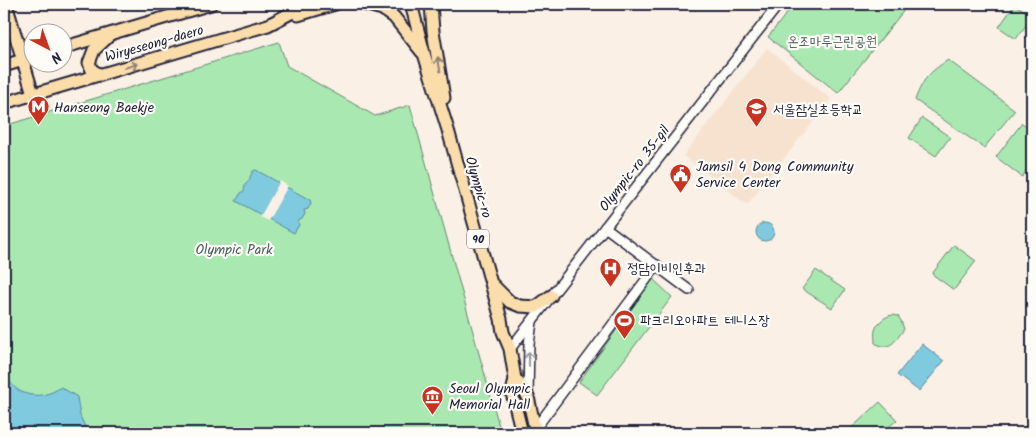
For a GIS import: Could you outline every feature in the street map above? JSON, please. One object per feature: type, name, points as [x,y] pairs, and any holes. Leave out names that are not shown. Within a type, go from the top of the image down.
[{"type":"main road","points":[[6,4],[22,44]]},
{"type":"main road","name":"Wiryeseong-daero","points":[[72,45],[211,4]]},
{"type":"main road","name":"Wiryeseong-daero","points":[[4,103],[268,25],[308,4]]},
{"type":"main road","points":[[268,25],[334,4]]},
{"type":"main road","points":[[364,4],[382,9],[394,17],[425,56]]},
{"type":"main road","name":"Olympic-ro","points":[[412,4],[425,56],[448,130],[501,319],[503,332],[510,349],[515,379],[512,392],[522,433]]},
{"type":"main road","name":"90","points":[[431,4],[433,31],[448,130]]},
{"type":"main road","points":[[101,75],[92,70],[89,63],[94,50],[112,33]]},
{"type":"main road","points":[[4,66],[22,61]]},
{"type":"main road","points":[[30,72],[33,94]]},
{"type":"main road","points":[[491,283],[510,302],[520,306],[536,307],[551,296]]},
{"type":"main road","name":"Olympic-ro","points":[[515,379],[528,396],[536,431]]},
{"type":"street","name":"Olympic-ro 35-gil","points":[[510,349],[779,4]]},
{"type":"street","points":[[606,227],[689,290]]},
{"type":"street","points":[[536,431],[657,265]]},
{"type":"street","points":[[528,396],[529,344],[532,321]]},
{"type":"street","points":[[1029,433],[1032,430]]},
{"type":"shaded area","name":"서울잠실초등학교","points":[[767,48],[831,99],[747,205],[683,156]]},
{"type":"green space","name":"온조마루근린공원","points":[[794,4],[909,4],[838,93],[768,37]]},
{"type":"green space","points":[[1015,4],[1032,17],[1016,39],[999,27]]},
{"type":"green space","name":"Olympic Park","points":[[279,42],[287,66],[375,116],[410,105],[501,433],[4,433],[4,126]]},
{"type":"green space","points":[[948,60],[1015,110],[984,148],[915,100],[928,76]]},
{"type":"green space","points":[[922,118],[950,137],[936,156],[909,138]]},
{"type":"green space","points":[[1022,123],[1032,130],[1032,162],[1022,177],[996,157]]},
{"type":"green space","points":[[954,245],[976,261],[954,290],[932,274]]},
{"type":"green space","points":[[816,270],[845,290],[832,308],[802,289]]},
{"type":"green space","name":"파크리오아파트 테니스장","points":[[653,279],[672,297],[597,395],[579,382]]},
{"type":"green space","points":[[893,315],[898,316],[904,329],[892,344],[885,346],[875,343],[876,327],[882,320]]},
{"type":"green space","points":[[880,402],[897,420],[882,433],[846,433]]},
{"type":"water","points":[[256,170],[310,200],[311,203],[308,209],[304,210],[305,214],[298,221],[299,225],[294,233],[236,201],[244,191],[245,185],[250,180],[253,171]]},
{"type":"water","points":[[765,223],[771,226],[774,232],[771,238],[765,241],[759,238],[756,232],[759,226]]},
{"type":"water","points":[[922,344],[944,361],[919,391],[897,375]]},
{"type":"water","points":[[4,352],[8,378],[13,386],[20,391],[36,395],[53,392],[61,387],[77,397],[80,416],[88,433],[4,433]]},
{"type":"pier","points":[[280,181],[288,186],[268,221],[260,217]]},
{"type":"place","name":"Hanseong Baekje","points":[[38,126]]},
{"type":"place","name":"서울잠실초등학교","points":[[757,128]]},
{"type":"place","name":"Jamsil 4 Dong Community Service Center","points":[[680,193]]},
{"type":"place","name":"정담이비인후과","points":[[611,287]]},
{"type":"place","name":"파크리오아파트 테니스장","points":[[624,339]]},
{"type":"place","name":"Seoul Olympic Memorial Hall","points":[[433,415]]}]
